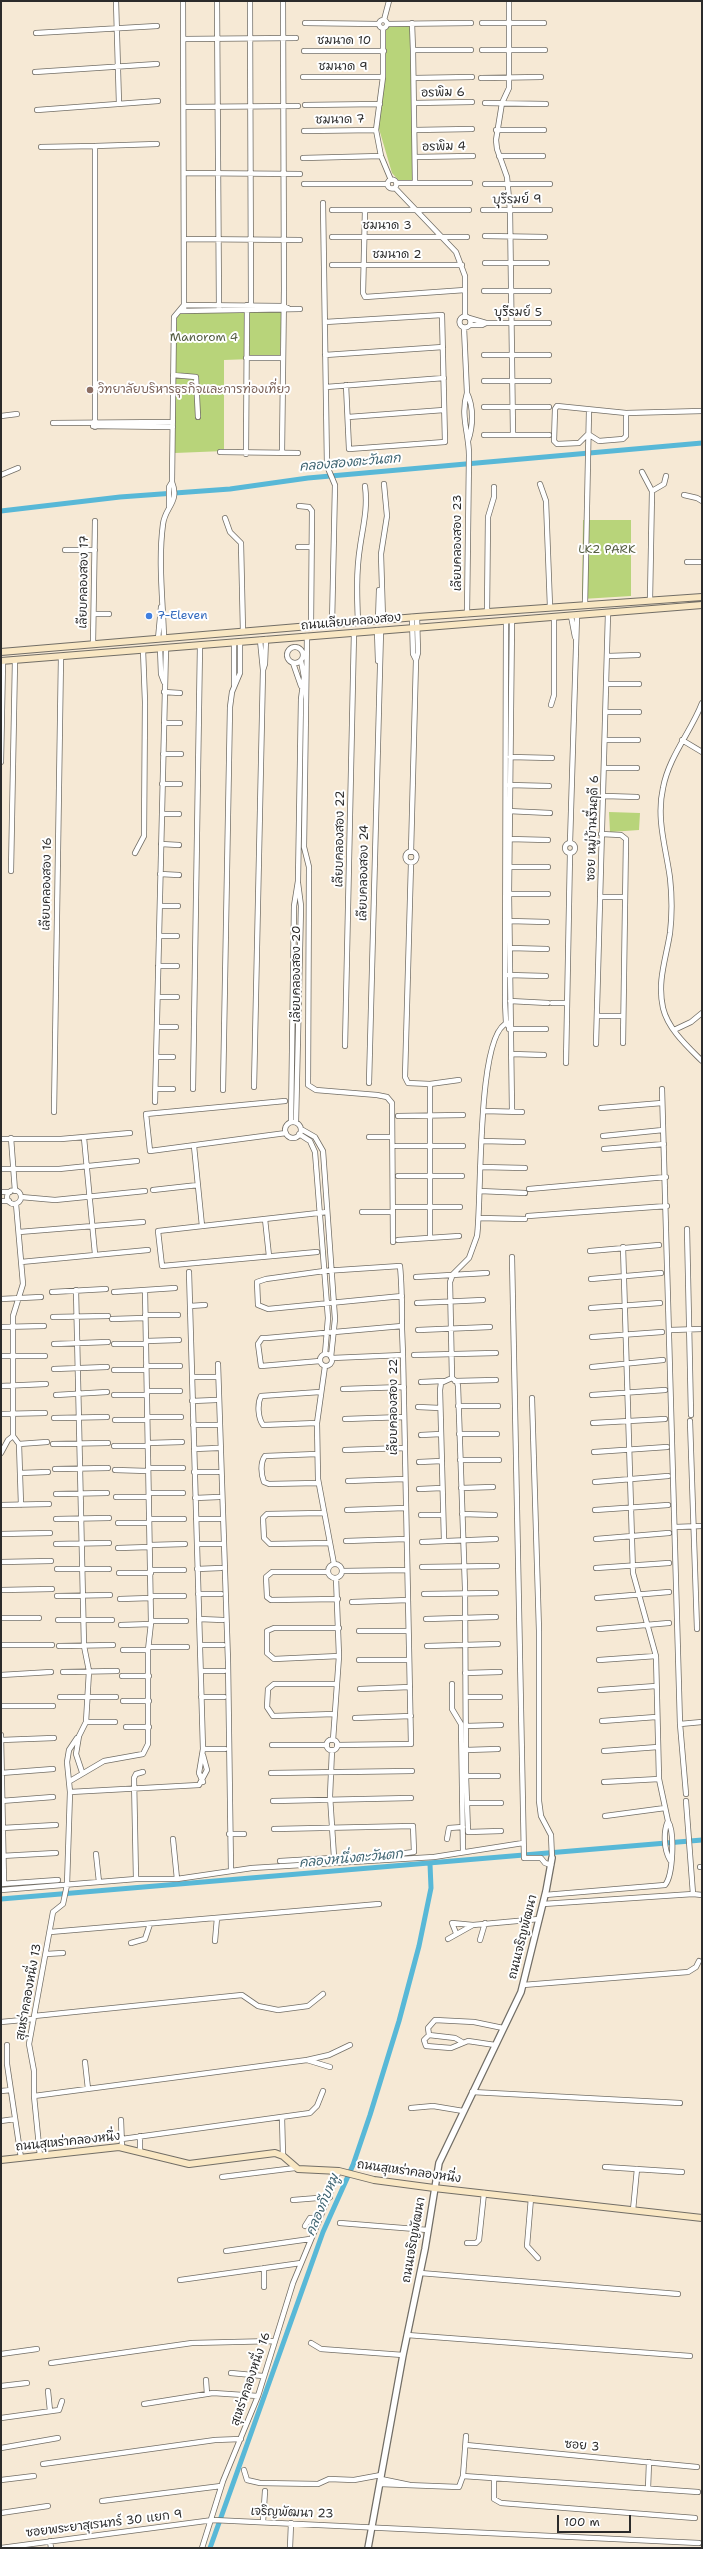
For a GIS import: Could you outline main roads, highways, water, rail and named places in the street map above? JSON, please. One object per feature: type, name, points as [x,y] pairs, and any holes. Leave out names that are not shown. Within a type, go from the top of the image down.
[{"type":"main road","name":"ถนนเลียบคลองสอง","points":[[2,651],[415,617],[702,597]]},
{"type":"main road","name":"ถนนเลียบคลองสอง","points":[[2,661],[702,605]]},
{"type":"main road","name":"ถนนสุเหร่าคลองหนึ่ง","points":[[1,2160],[122,2147],[182,2163],[197,2164],[275,2153],[283,2156],[295,2168],[340,2171],[360,2177],[434,2188],[702,2218]]},
{"type":"waterway","name":"คลองสองตะวันตก","points":[[1,511],[120,497],[230,489],[308,478],[702,443]]},
{"type":"waterway","name":"คลองหนึ่งตะวันตก","points":[[1,1899],[702,1840]]},
{"type":"waterway","name":"คลองกีบหมู","points":[[210,2548],[323,2232],[353,2165],[370,2115],[399,2021],[419,1946],[431,1888],[430,1864]]},
{"type":"place","name":"วิทยาลัยบริหารธุรกิจและการท่องเที่ยว","points":[[90,390]]},
{"type":"place","name":"7-Eleven","points":[[149,616]]},
{"type":"park label","name":"Manorom 4","points":[[204,338]]},
{"type":"park label","name":"LK2 PARK","points":[[607,550]]}]
